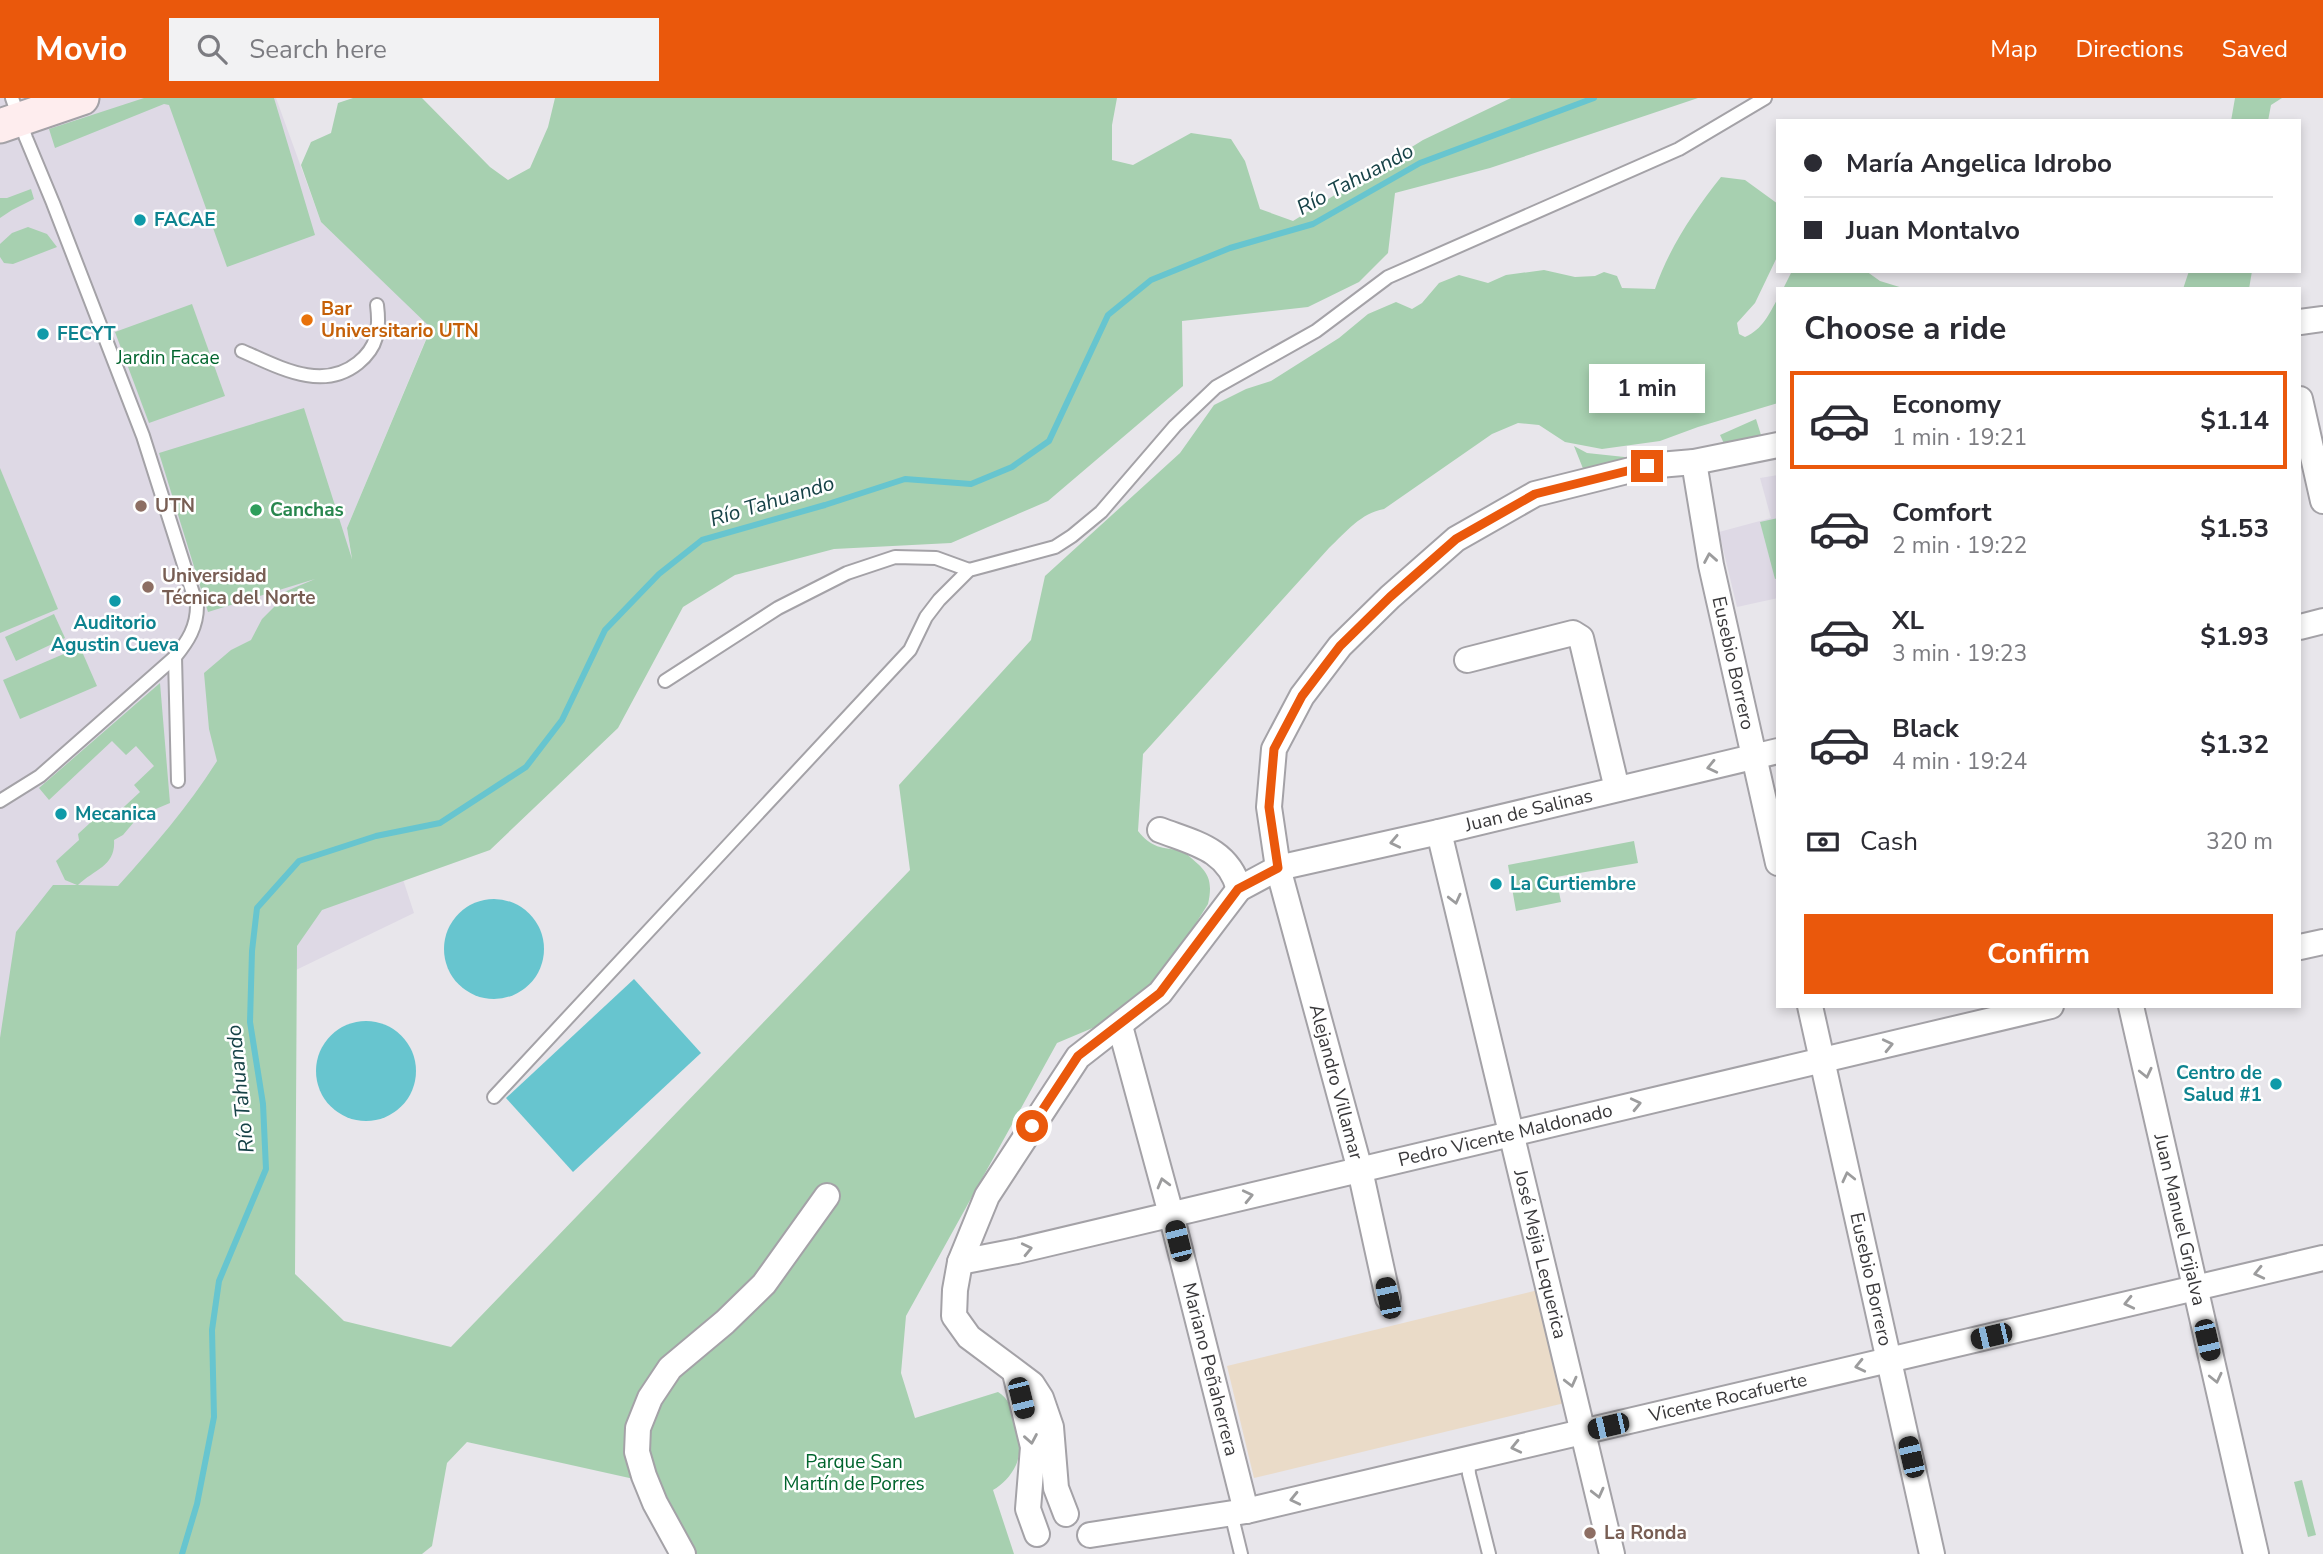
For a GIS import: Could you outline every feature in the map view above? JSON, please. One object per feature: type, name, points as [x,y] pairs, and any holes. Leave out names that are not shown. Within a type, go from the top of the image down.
[{"type":"main road","points":[[9,109],[82,98]]},
{"type":"street","points":[[2301,322],[2323,319]]},
{"type":"street","points":[[2301,403],[2323,501]]},
{"type":"street","name":"Alejandro Villamar","points":[[1388,1298],[1360,1170],[1278,868],[1269,807],[1274,749],[1302,696],[1340,646],[1390,597],[1456,539],[1535,494],[1647,466],[1694,462],[1776,445]]},
{"type":"street","name":"Eusebio Borrero","points":[[1694,462],[1711,565],[1766,754],[1776,845]]},
{"type":"street","points":[[2301,627],[2323,621]]},
{"type":"street","points":[[1466,660],[1573,633],[1581,638],[1618,789]]},
{"type":"street","name":"Juan de Salinas","points":[[1238,889],[1278,868],[1766,754]]},
{"type":"street","points":[[1066,1514],[1056,1488],[1051,1427],[1047,1414],[1032,1384],[970,1337],[954,1316],[955,1290],[960,1262],[987,1196],[1078,1056],[1160,993],[1238,889],[1235,876],[1213,850],[1160,830]]},
{"type":"street","name":"José Mejia Lequerica","points":[[1439,832],[1612,1554]]},
{"type":"street","points":[[2301,947],[2323,942]]},
{"type":"street","name":"Eusebio Borrero","points":[[1810,1008],[1933,1554]]},
{"type":"street","name":"Pedro Vicente Maldonado","points":[[960,1262],[1017,1251],[2043,1008]]},
{"type":"street","name":"Juan Manuel Grijalva","points":[[2131,1008],[2256,1554]]},
{"type":"street","name":"Mariano Peñaherrera","points":[[1120,1026],[1171,1214],[1238,1512]]},
{"type":"street","points":[[683,1554],[655,1503],[637,1452],[638,1428],[650,1398],[670,1368],[725,1322],[764,1284],[827,1196]]},
{"type":"street","name":"Vicente Rocafuerte","points":[[1090,1547],[2323,1258]]},
{"type":"street","points":[[1015,1373],[1033,1447],[1028,1509],[1039,1544]]},
{"type":"street","points":[[1039,1544],[1046,1520],[1053,1515],[1066,1514],[1077,1518],[1090,1547]]},
{"type":"lane","points":[[494,1097],[910,650],[926,617],[939,600],[970,570],[1055,547],[1072,536],[1101,512],[1175,426],[1216,387],[1316,331],[1388,277],[1679,149],[1765,98]]},
{"type":"lane","points":[[0,801],[40,776],[175,657],[192,634],[197,618],[197,606],[143,436],[9,109]]},
{"type":"lane","points":[[242,351],[288,372],[331,378],[347,372],[363,359],[376,343],[379,323],[377,305]]},
{"type":"lane","points":[[666,681],[778,608],[847,573],[895,557],[936,558],[970,570]]},
{"type":"lane","points":[[175,657],[178,781]]},
{"type":"lane","points":[[1468,1458],[1469,1474],[1489,1554]]},
{"type":"lane","points":[[1238,1512],[1241,1554]]},
{"type":"shaded area","name":"Universidad Técnica del Norte","points":[[0,98],[276,98],[321,222],[431,327],[347,528],[353,567],[306,583],[414,913],[0,1113]]},
{"type":"shaded area","points":[[1776,475],[1776,598],[1737,607],[1719,532],[1771,518],[1760,478]]},
{"type":"shaded area","points":[[1546,1288],[1573,1401],[1254,1478],[1227,1366]]},
{"type":"green space","points":[[144,98],[274,98],[315,235],[227,267],[169,105],[164,104],[55,148],[49,129]]},
{"type":"green space","name":"Parque San Martín de Porres","points":[[353,98],[422,98],[490,167],[508,180],[530,168],[548,127],[555,98],[1117,98],[1112,125],[1112,160],[1133,165],[1191,133],[1231,139],[1245,161],[1260,209],[1293,221],[1423,140],[1511,98],[1698,98],[1490,168],[1395,193],[1388,253],[1359,282],[1308,307],[1182,321],[1183,386],[1048,501],[951,543],[834,549],[735,575],[683,607],[618,728],[490,850],[322,910],[297,946],[295,1274],[344,1321],[451,1347],[910,870],[899,785],[1031,640],[1045,576],[1180,453],[1214,405],[1246,389],[1271,381],[1339,338],[1368,314],[1396,302],[1412,309],[1422,303],[1439,283],[1459,275],[1488,283],[1506,275],[1544,270],[1575,277],[1595,276],[1604,272],[1617,276],[1622,288],[1655,289],[1683,230],[1721,177],[1745,180],[1776,203],[1776,259],[1755,303],[1737,323],[1739,334],[1745,337],[1751,334],[1765,321],[1776,302],[1776,404],[1660,441],[1602,449],[1565,442],[1539,425],[1518,423],[1492,434],[1384,509],[1361,519],[1348,530],[1143,754],[1138,831],[1147,841],[1157,846],[1182,850],[1206,872],[1210,885],[1208,904],[1154,990],[1114,1019],[1057,1043],[906,1316],[901,1373],[915,1418],[998,1392],[1010,1405],[1018,1425],[1019,1457],[1009,1476],[993,1490],[1014,1554],[697,1554],[661,1485],[467,1442],[447,1463],[432,1546],[422,1554],[0,1554],[0,1038],[16,932],[53,885],[77,885],[65,880],[56,861],[79,840],[78,834],[104,810],[112,818],[140,792],[134,785],[154,766],[136,746],[126,755],[112,741],[49,800],[39,788],[160,683],[170,803],[139,816],[123,835],[114,840],[112,856],[108,861],[78,885],[118,886],[170,826],[217,761],[209,729],[204,673],[231,650],[251,640],[262,619],[275,606],[277,595],[315,579],[208,612],[159,453],[304,408],[352,559],[347,528],[431,328],[321,222],[301,165],[311,142],[331,133],[338,103]]},
{"type":"green space","points":[[2235,98],[2282,98],[2271,105],[2268,119],[2231,119]]},
{"type":"green space","points":[[31,189],[34,199],[0,218],[0,198]]},
{"type":"green space","points":[[28,227],[47,234],[57,247],[13,264],[4,263],[0,257],[0,244],[12,233]]},
{"type":"green space","points":[[1791,273],[1869,273],[1880,281],[1900,287],[1784,287]]},
{"type":"green space","points":[[2188,273],[2252,273],[2249,287],[2184,287]]},
{"type":"green space","name":"Jardin Facae","points":[[192,304],[225,396],[149,423],[115,332]]},
{"type":"green space","points":[[1756,419],[1765,448],[1729,454],[1720,435]]},
{"type":"green space","points":[[1574,446],[1587,453],[1634,458],[1586,476]]},
{"type":"green space","points":[[0,468],[58,609],[0,633]]},
{"type":"green space","points":[[1776,518],[1775,579],[1760,522]]},
{"type":"green space","points":[[54,614],[65,638],[16,661],[5,637]]},
{"type":"green space","points":[[80,647],[97,686],[20,719],[3,680]]},
{"type":"green space","points":[[1634,841],[1638,863],[1556,877],[1561,902],[1516,911],[1508,865]]},
{"type":"green space","points":[[2302,1480],[2316,1535],[2308,1537],[2294,1482]]},
{"type":"water","points":[[494,899],[513,902],[530,913],[541,930],[544,949],[541,968],[530,985],[513,996],[494,999],[475,996],[458,985],[447,968],[444,949],[447,930],[458,913],[475,902]]},
{"type":"water","points":[[634,979],[701,1053],[573,1172],[506,1098]]},
{"type":"water","points":[[366,1021],[385,1024],[402,1035],[413,1052],[416,1071],[413,1090],[402,1107],[385,1118],[366,1121],[347,1118],[330,1107],[319,1090],[316,1071],[319,1052],[330,1035],[347,1024]]},
{"type":"waterway","name":"Río Tahuando","points":[[182,1554],[197,1504],[214,1417],[212,1330],[219,1281],[266,1169],[263,1104],[250,1022],[252,951],[257,908],[299,861],[376,836],[440,823],[526,767],[562,720],[605,630],[659,574],[702,540],[905,479],[971,484],[1012,467],[1049,441],[1108,315],[1151,280],[1230,248],[1313,224],[1420,163],[1594,98]]},
{"type":"place","name":"FACAE","points":[[140,220]]},
{"type":"place","name":"Bar Universitario UTN","points":[[307,320]]},
{"type":"place","name":"FECYT","points":[[43,334]]},
{"type":"place","name":"UTN","points":[[141,506]]},
{"type":"place","name":"Canchas","points":[[256,510]]},
{"type":"place","name":"Universidad Técnica del Norte","points":[[148,587]]},
{"type":"place","name":"Auditorio Agustin Cueva","points":[[115,601]]},
{"type":"place","name":"Mecanica","points":[[61,814]]},
{"type":"place","name":"La Curtiembre","points":[[1496,884]]},
{"type":"place","name":"Centro de Salud #1","points":[[2276,1084]]},
{"type":"place","name":"La Ronda","points":[[1590,1533]]},
{"type":"route","points":[[1032,1126],[1078,1056],[1160,993],[1238,889],[1278,868],[1269,807],[1274,749],[1302,696],[1340,646],[1390,597],[1456,539],[1535,494],[1647,466]]}]
